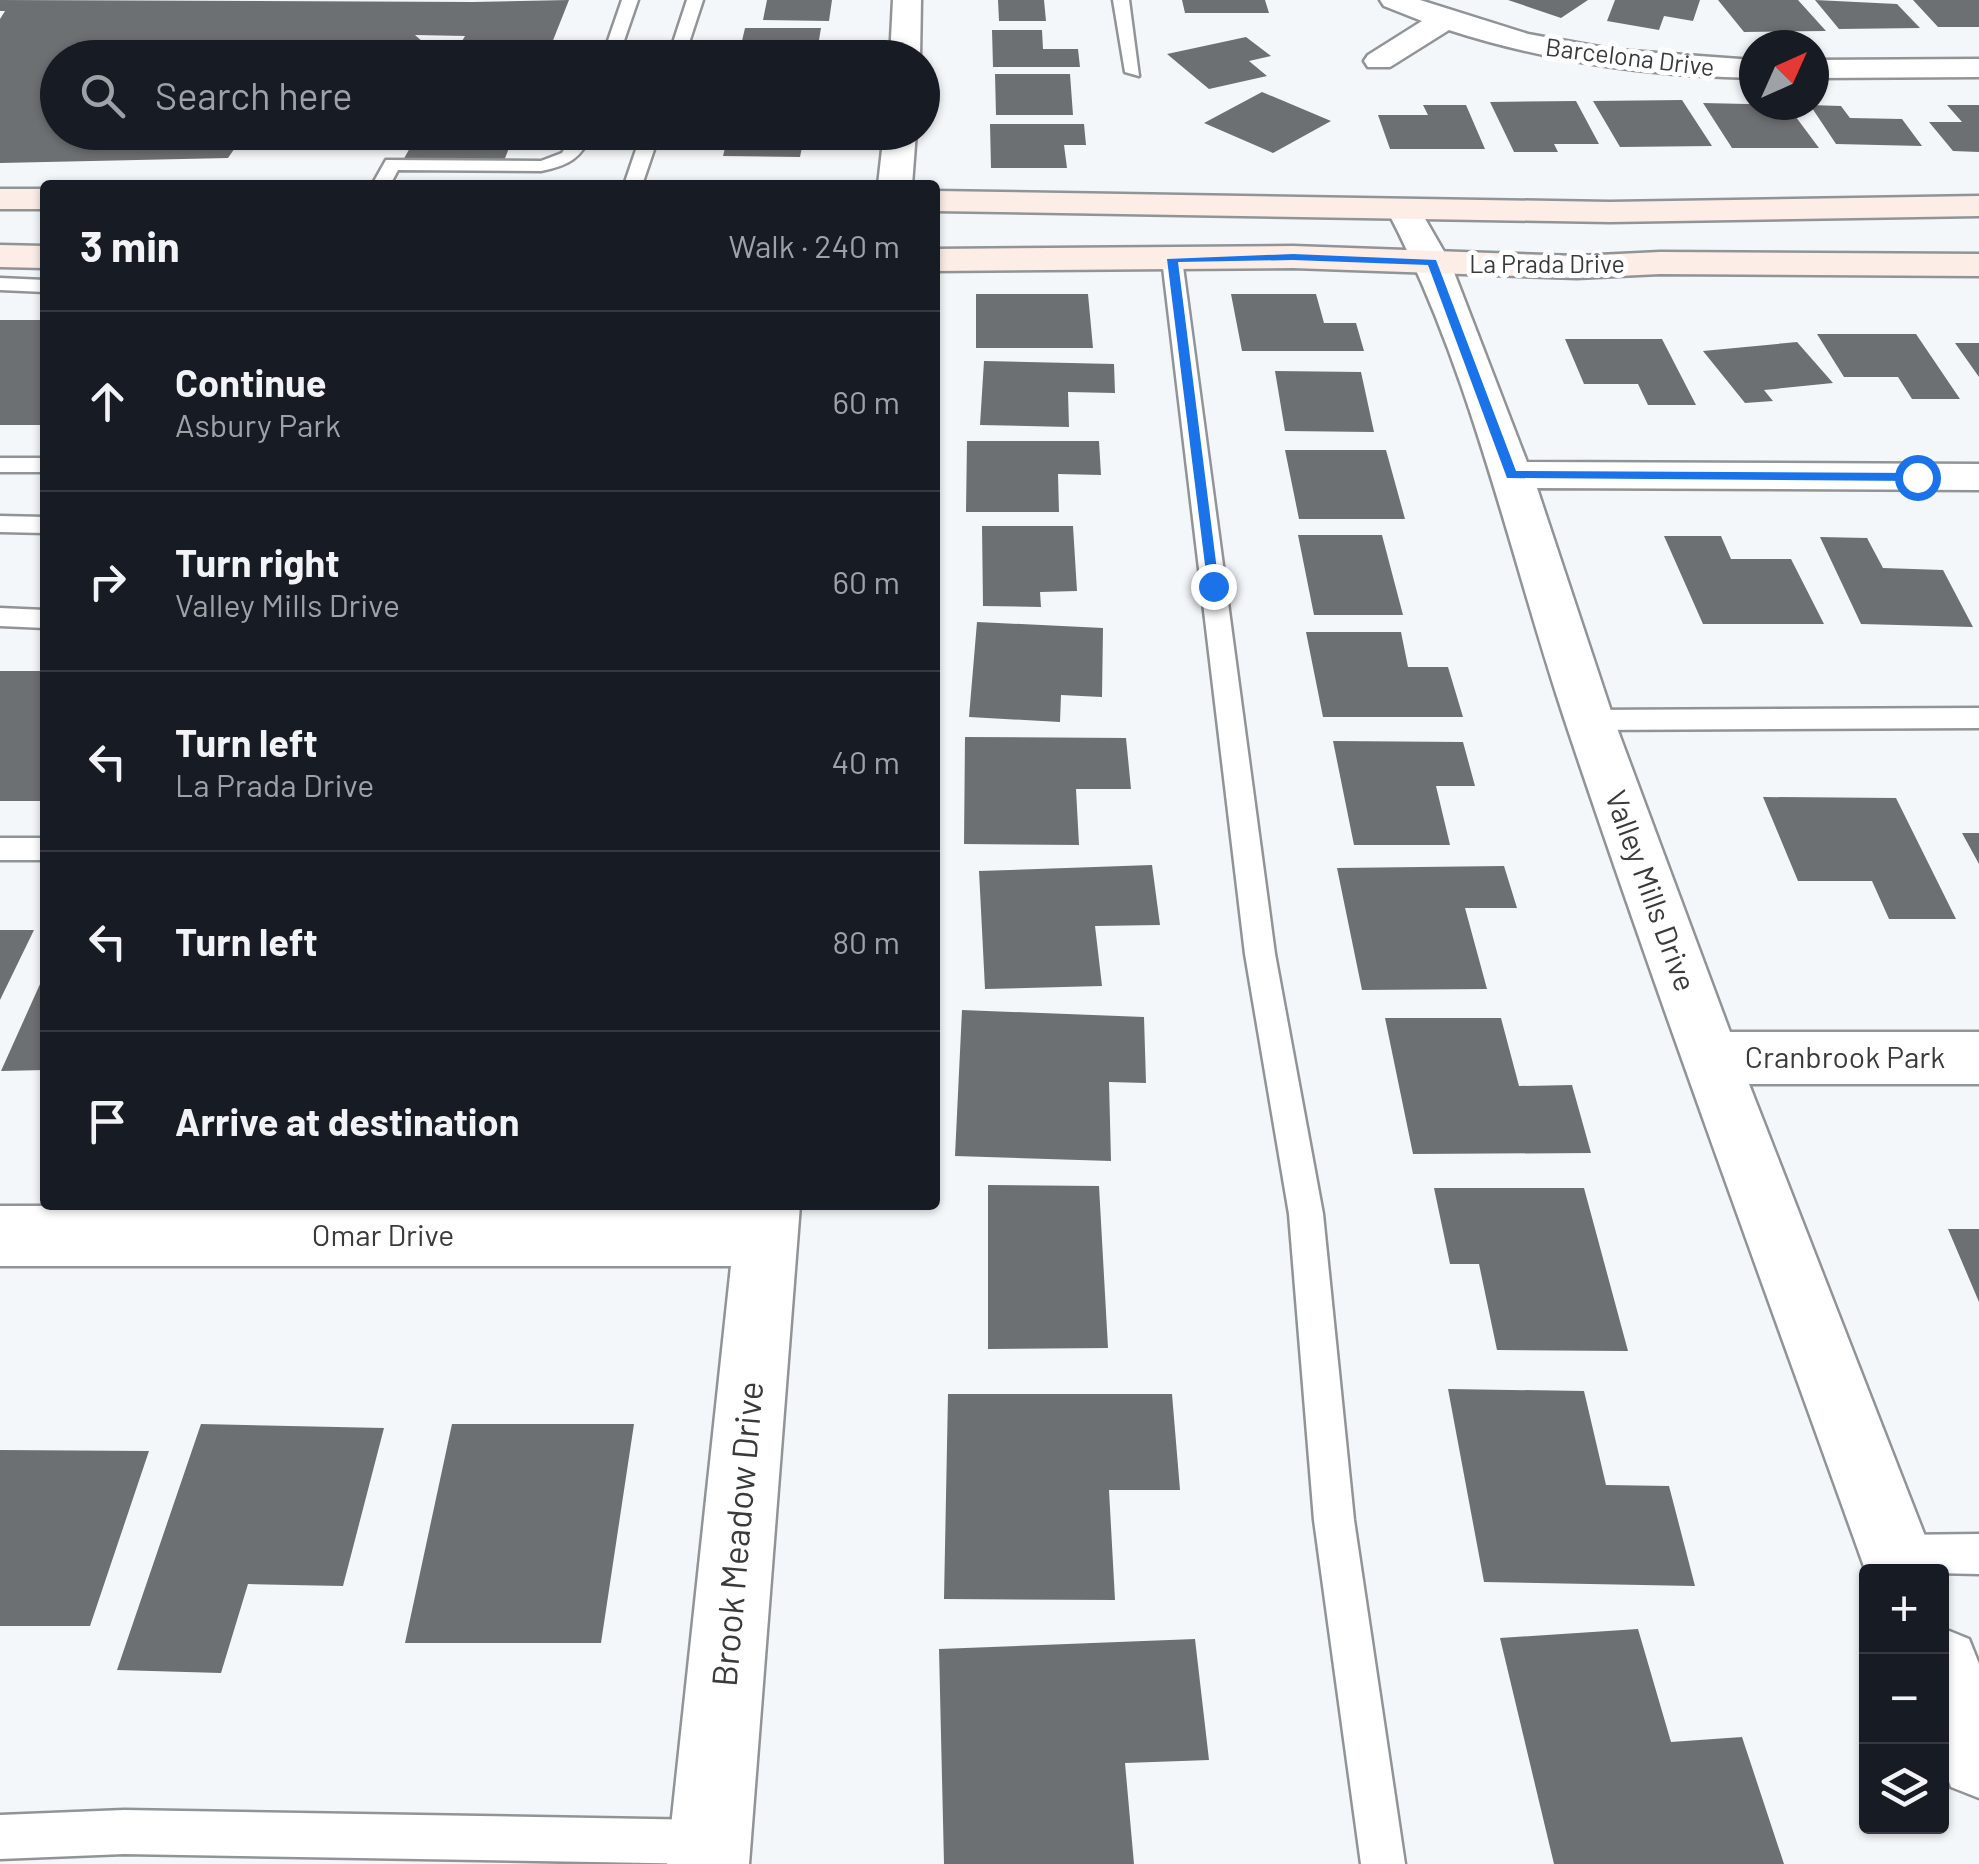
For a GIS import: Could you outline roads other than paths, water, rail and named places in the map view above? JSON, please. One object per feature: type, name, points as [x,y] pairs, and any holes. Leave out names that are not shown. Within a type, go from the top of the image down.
[{"type":"main road","points":[[0,200],[40,200]]},
{"type":"main road","name":"La Prada Drive","points":[[940,201],[1305,204],[1404,210],[1610,212],[1979,206]]},
{"type":"main road","points":[[0,256],[40,257]]},
{"type":"main road","name":"La Prada Drive","points":[[940,260],[1293,257],[1577,267],[1660,263],[1979,265]]},
{"type":"street","points":[[906,40],[907,0]]},
{"type":"street","name":"Barcelona Drive","points":[[1394,0],[1444,20],[1584,56],[1739,68]]},
{"type":"street","points":[[1379,61],[1444,20]]},
{"type":"street","points":[[1829,69],[1979,68]]},
{"type":"street","points":[[895,180],[898,150]]},
{"type":"street","name":"Valley Mills Drive","points":[[1404,210],[1432,262],[1512,475],[1589,720],[1710,1058],[1900,1563]]},
{"type":"street","points":[[1512,475],[1979,477]]},
{"type":"street","name":"Cranbrook Park","points":[[1710,1058],[1979,1058]]},
{"type":"street","name":"Omar Drive","points":[[0,1236],[389,1220],[767,1220]]},
{"type":"street","name":"Brook Meadow Drive","points":[[709,1853],[767,1220]]},
{"type":"street","points":[[1949,1684],[1979,1759]]},
{"type":"lane","points":[[616,40],[630,0]]},
{"type":"lane","points":[[682,40],[695,0]]},
{"type":"lane","points":[[1121,0],[1133,72]]},
{"type":"lane","points":[[384,180],[392,164],[541,166],[564,161],[578,150]]},
{"type":"lane","points":[[634,180],[645,150]]},
{"type":"lane","points":[[1172,259],[1260,954],[1306,1214],[1334,1520],[1383,1864]]},
{"type":"lane","points":[[0,284],[40,286]]},
{"type":"lane","points":[[0,465],[40,465]]},
{"type":"lane","points":[[0,524],[40,525]]},
{"type":"lane","points":[[0,618],[40,618]]},
{"type":"lane","points":[[1589,720],[1979,718]]},
{"type":"lane","points":[[0,849],[40,850]]},
{"type":"lane","points":[[1900,1563],[1979,1554]]},
{"type":"lane","points":[[0,1837],[124,1832],[709,1853]]}]
